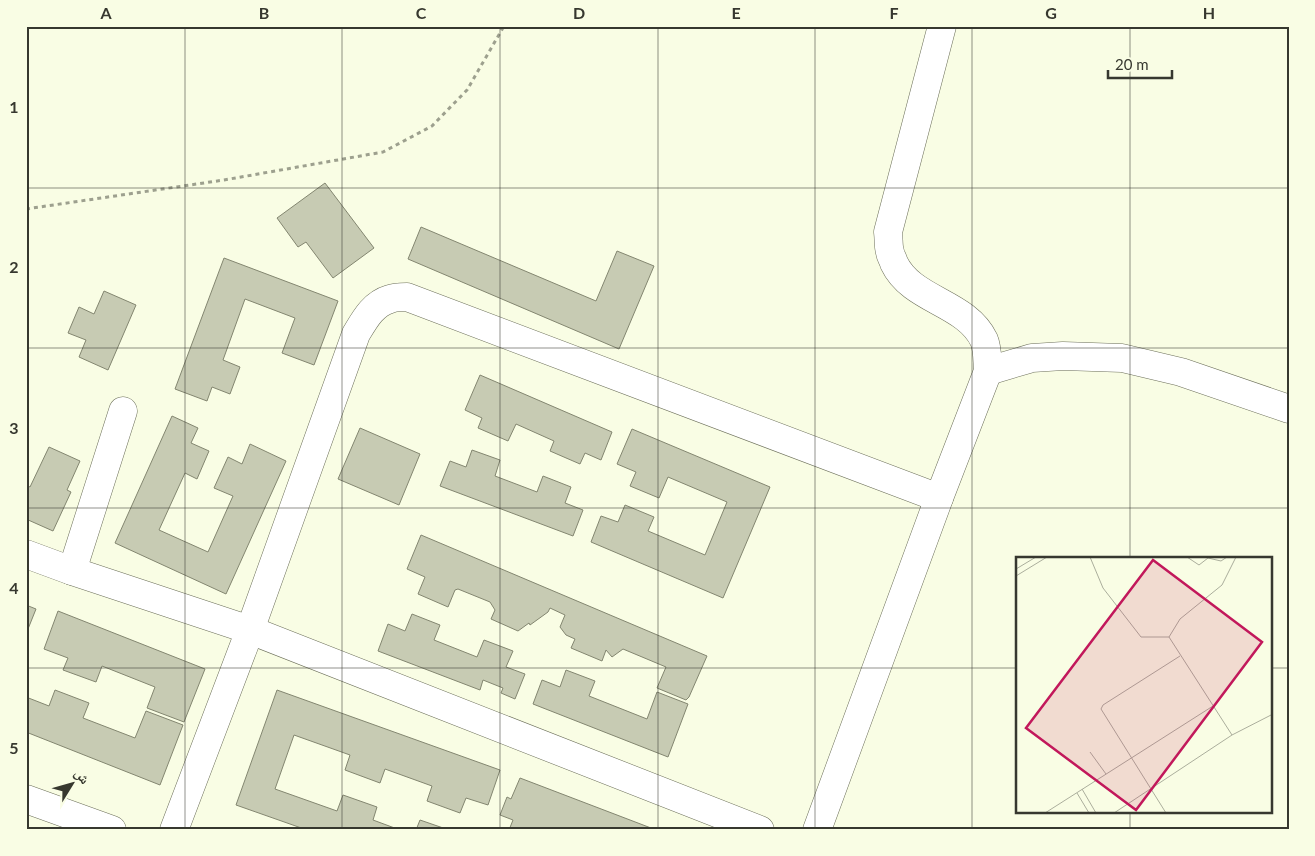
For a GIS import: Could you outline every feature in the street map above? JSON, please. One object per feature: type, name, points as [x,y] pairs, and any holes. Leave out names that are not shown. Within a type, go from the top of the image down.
[{"type":"street","points":[[817,830],[939,498],[988,371],[985,341],[977,330],[964,316],[911,284],[898,272],[890,253],[888,232],[942,26]]},
{"type":"street","points":[[174,830],[250,630],[356,334],[377,305],[391,298],[407,297],[939,498]]},
{"type":"street","points":[[988,371],[1032,358],[1063,356],[1122,358],[1181,372],[1289,409]]},
{"type":"street","points":[[72,571],[123,410]]},
{"type":"street","points":[[26,554],[250,630],[760,830]]},
{"type":"street","points":[[26,800],[112,830]]},
{"type":"path","points":[[26,210],[224,180],[383,152],[432,126],[467,90],[504,26]]},
{"type":"building","points":[[325,183],[374,248],[333,278],[306,242],[298,247],[277,218]]},
{"type":"building","points":[[421,227],[596,301],[617,251],[654,266],[619,349],[408,259]]},
{"type":"building","points":[[224,258],[338,301],[314,365],[282,353],[295,318],[245,299],[223,360],[240,367],[230,394],[212,387],[207,401],[175,389]]},
{"type":"building","points":[[104,291],[136,305],[108,370],[79,357],[86,340],[68,333],[79,307],[94,314]]},
{"type":"building","points":[[480,375],[612,432],[601,460],[585,453],[580,464],[550,451],[554,441],[516,424],[508,441],[478,428],[482,418],[465,410]]},
{"type":"building","points":[[172,416],[198,428],[191,443],[209,451],[197,479],[185,473],[159,530],[208,552],[233,496],[214,488],[228,457],[242,464],[250,444],[286,461],[226,594],[115,543]]},
{"type":"building","points":[[360,428],[420,454],[399,505],[338,479]]},
{"type":"building","points":[[632,429],[770,487],[723,598],[591,542],[601,516],[618,522],[625,505],[654,517],[648,531],[705,555],[727,502],[668,477],[659,498],[630,486],[636,472],[617,464]]},
{"type":"building","points":[[49,447],[80,461],[67,490],[71,492],[53,531],[26,519],[26,485],[30,487]]},
{"type":"building","points":[[472,450],[500,460],[495,476],[537,492],[543,476],[571,487],[565,503],[583,510],[573,536],[440,486],[450,461],[466,467]]},
{"type":"building","points":[[421,535],[707,656],[689,697],[686,700],[657,688],[666,667],[623,649],[612,657],[606,650],[602,661],[571,648],[575,639],[566,635],[560,627],[565,615],[550,608],[548,612],[530,625],[529,623],[518,631],[491,619],[495,610],[490,602],[458,589],[455,590],[448,607],[418,594],[425,577],[407,569]]},
{"type":"building","points":[[26,605],[36,609],[28,629],[26,628]]},
{"type":"building","points":[[58,611],[205,669],[184,722],[147,708],[155,687],[102,666],[96,682],[63,670],[68,658],[44,649]]},
{"type":"building","points":[[412,614],[440,625],[434,640],[477,657],[484,640],[513,651],[506,667],[525,674],[515,699],[501,693],[503,688],[483,680],[480,690],[378,651],[388,624],[405,631]]},
{"type":"building","points":[[566,670],[595,681],[589,696],[647,719],[657,692],[688,704],[668,757],[533,704],[542,680],[560,687]]},
{"type":"building","points":[[55,690],[89,703],[83,718],[135,738],[146,711],[183,725],[160,785],[26,732],[26,697],[49,706]]},
{"type":"building","points":[[277,690],[500,770],[488,805],[466,798],[460,813],[427,801],[432,786],[385,769],[380,783],[345,770],[350,755],[294,735],[275,789],[337,811],[343,795],[377,807],[373,820],[400,830],[307,830],[236,805]]},
{"type":"building","points":[[520,778],[651,828],[650,830],[509,830],[513,820],[500,815],[507,797],[511,799]]},
{"type":"building","points":[[420,820],[449,830],[416,830]]}]
